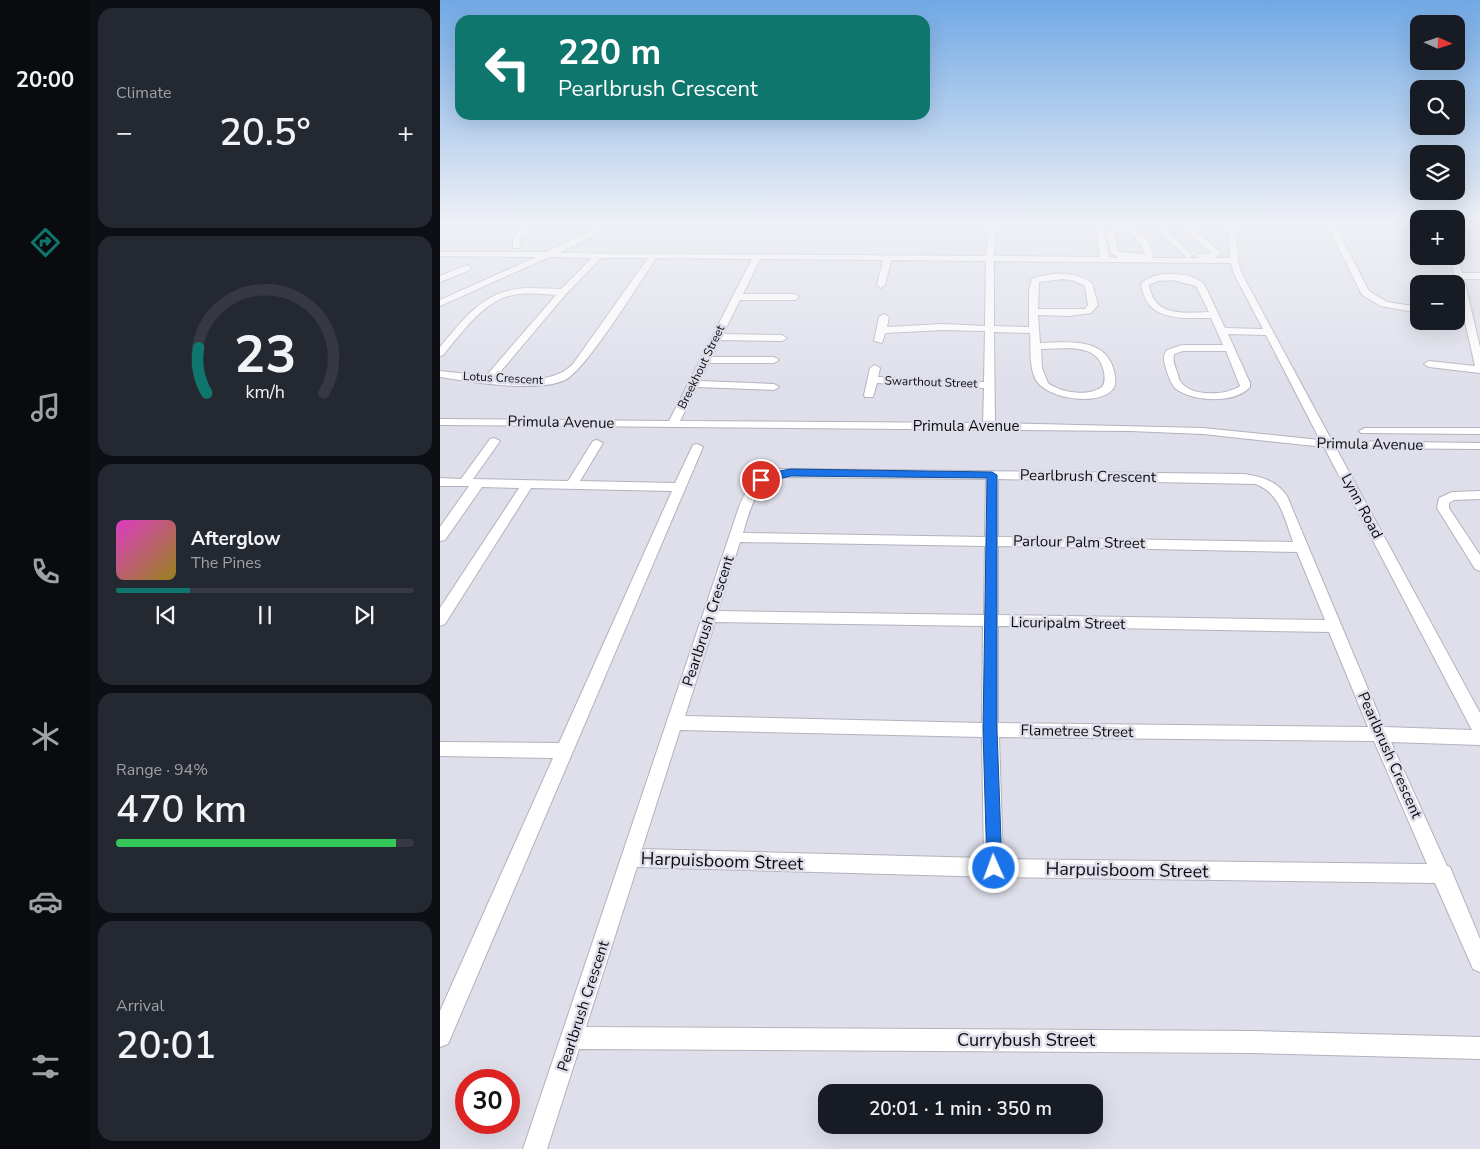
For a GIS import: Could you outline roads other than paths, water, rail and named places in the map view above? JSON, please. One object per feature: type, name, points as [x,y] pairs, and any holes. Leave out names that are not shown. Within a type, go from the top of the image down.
[{"type":"street","points":[[440,303],[496,279]]},
{"type":"street","points":[[489,379],[576,279]]},
{"type":"street","name":"Lotus Crescent","points":[[440,374],[489,379],[548,380],[568,375],[577,366],[638,279]]},
{"type":"street","name":"Breekhout Street","points":[[673,424],[746,279]]},
{"type":"street","points":[[881,285],[883,279]]},
{"type":"street","name":"Swarthout Street","points":[[989,426],[990,279]]},
{"type":"street","points":[[1036,346],[1086,347],[1097,350],[1106,359],[1109,387],[1102,392],[1088,395],[1064,394],[1048,390],[1040,382],[1034,330],[1033,284],[1038,280],[1061,279]]},
{"type":"street","points":[[1033,312],[1068,313],[1088,311],[1094,305],[1089,285],[1082,280],[1075,279]]},
{"type":"street","points":[[1156,279],[1145,284],[1150,304],[1158,311],[1174,314],[1215,315]]},
{"type":"street","points":[[1165,279],[1197,282],[1203,287],[1230,348],[1245,383],[1242,391],[1227,394],[1198,394],[1187,391],[1176,384],[1169,364],[1168,355],[1170,352],[1182,348],[1230,348]]},
{"type":"street","name":"Lynn Road","points":[[1242,279],[1268,332],[1480,729]]},
{"type":"street","points":[[1357,279],[1365,294],[1384,304],[1410,308]]},
{"type":"street","points":[[443,347],[498,296],[516,292],[563,292]]},
{"type":"street","points":[[736,297],[795,297]]},
{"type":"street","points":[[1429,364],[1480,369],[1465,303]]},
{"type":"street","points":[[879,341],[884,317]]},
{"type":"street","points":[[882,330],[929,327],[1034,330]]},
{"type":"street","points":[[1222,331],[1268,332]]},
{"type":"street","points":[[716,337],[782,338]]},
{"type":"street","points":[[705,360],[774,360]]},
{"type":"street","name":"Swarthout Street","points":[[869,394],[875,368]]},
{"type":"street","name":"Swarthout Street","points":[[872,380],[990,385]]},
{"type":"street","points":[[693,384],[774,387]]},
{"type":"street","name":"Primula Avenue","points":[[444,420],[1171,429],[1329,444],[1480,446]]},
{"type":"street","points":[[1365,431],[1480,431]]},
{"type":"street","points":[[464,483],[494,441]]},
{"type":"street","points":[[572,484],[597,443]]},
{"type":"street","points":[[440,1036],[697,447]]},
{"type":"street","name":"Pearlbrush Crescent","points":[[535,1149],[749,496],[761,480],[771,475],[791,472],[1255,479],[1268,484],[1278,491],[1379,734],[1443,874],[1480,962]]},
{"type":"street","points":[[992,475],[990,730],[994,868]]},
{"type":"street","points":[[440,482],[680,487]]},
{"type":"street","points":[[440,537],[478,483]]},
{"type":"street","points":[[440,620],[447,598],[528,483]]},
{"type":"street","points":[[1480,495],[1448,497],[1443,501],[1443,508],[1480,566]]},
{"type":"street","name":"Parlour Palm Street","points":[[736,537],[1302,547]]},
{"type":"street","name":"Licuripalm Street","points":[[710,616],[990,622],[1335,626]]},
{"type":"street","name":"Flametree Street","points":[[674,723],[990,730],[1379,734],[1480,738]]},
{"type":"street","points":[[440,749],[564,751]]},
{"type":"street","name":"Harpuisboom Street","points":[[631,858],[994,868],[1443,874]]},
{"type":"street","name":"Currybush Street","points":[[572,1038],[1234,1042],[1480,1048]]}]
